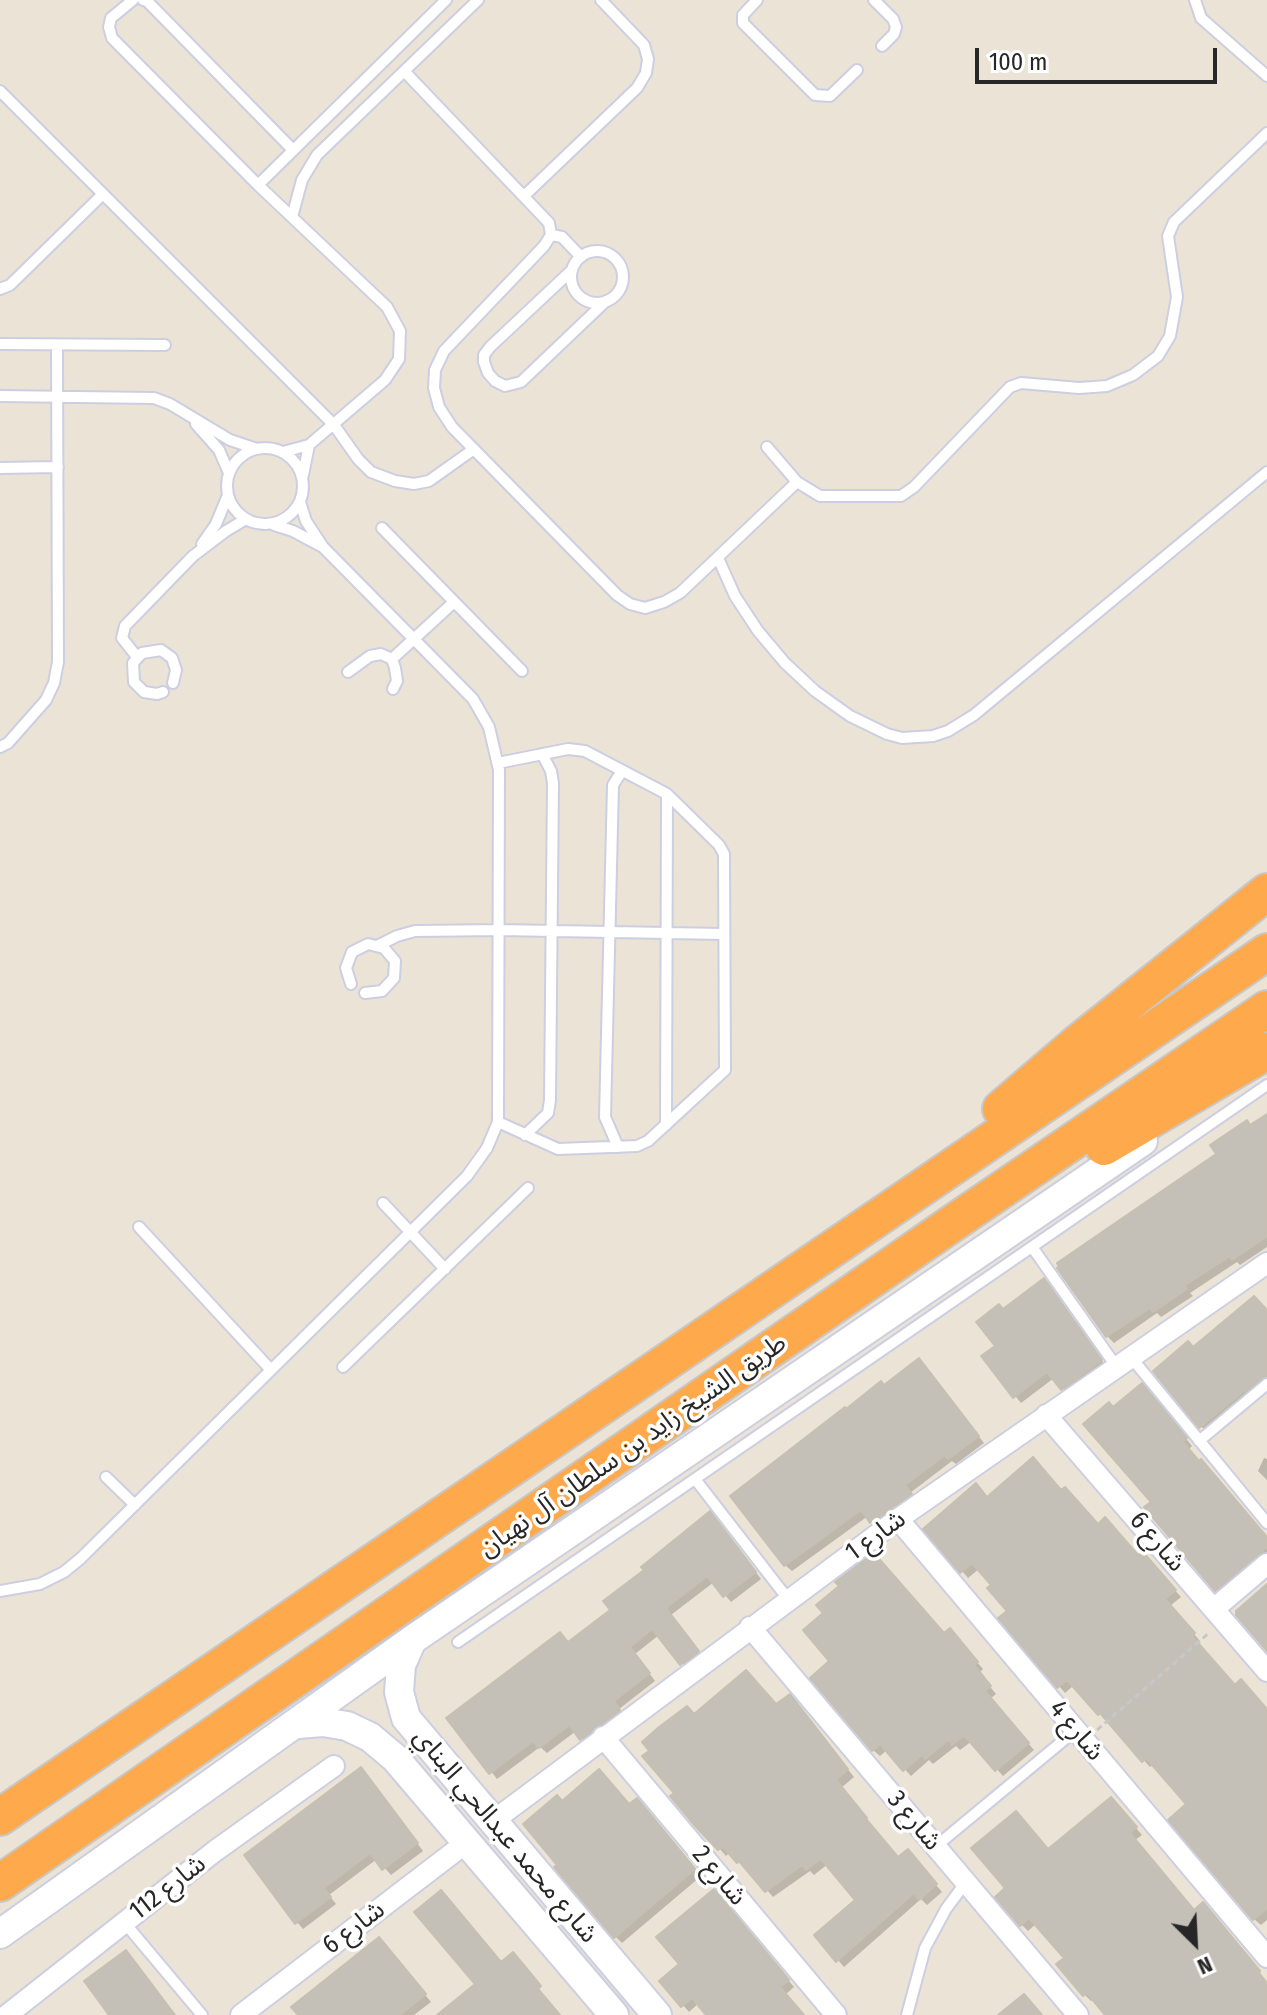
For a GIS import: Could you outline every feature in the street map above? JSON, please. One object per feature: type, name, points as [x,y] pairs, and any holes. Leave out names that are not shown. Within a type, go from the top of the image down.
[{"type":"highway","points":[[863,1227],[1078,1043],[1267,892]]},
{"type":"highway","name":"طريق الشيخ زايد بن سلطان آل نهيان","points":[[0,1817],[1267,952]]},
{"type":"highway","name":"طريق الشيخ زايد بن سلطان آل نهيان","points":[[0,1883],[1267,1009]]},
{"type":"highway","points":[[950,1225],[1009,1202],[1267,1054]]},
{"type":"highway","points":[[0,1808],[56,1779]]},
{"type":"main road","points":[[0,1934],[412,1640],[1267,1054]]},
{"type":"main road","name":"شارع محمد عبدالحي البناي","points":[[412,1640],[401,1665],[399,1692],[406,1718],[657,2015]]},
{"type":"main road","points":[[379,1744],[376,1734],[378,1724],[386,1716],[396,1714],[406,1718]]},
{"type":"main road","name":"شارع محمد عبدالحي البناي","points":[[298,1724],[323,1722],[347,1726],[379,1744],[395,1758],[614,2015]]},
{"type":"street","name":"شارع 1","points":[[493,1821],[898,1519],[1267,1263]]},
{"type":"street","name":"شارع 6","points":[[1046,1415],[1267,1671]]},
{"type":"street","name":"شارع 4","points":[[898,1519],[1080,1735],[1263,1943]]},
{"type":"street","points":[[1219,1614],[1267,1564]]},
{"type":"street","name":"شارع 3","points":[[750,1627],[1078,2015]]},
{"type":"street","name":"شارع 2","points":[[603,1737],[836,2015]]},
{"type":"street","name":"شارع 112","points":[[7,2015],[215,1851],[334,1766]]},
{"type":"street","name":"شارع 6","points":[[241,2015],[467,1842]]},
{"type":"lane","points":[[133,0],[111,18],[109,27],[112,38],[258,185],[387,307],[400,331],[399,359],[385,380],[309,445],[283,452]]},
{"type":"lane","points":[[143,0],[293,150]]},
{"type":"lane","points":[[258,185],[446,0]]},
{"type":"lane","points":[[292,217],[302,180],[317,155],[478,0]]},
{"type":"lane","points":[[524,196],[637,88],[646,73],[648,59],[644,45],[601,0]]},
{"type":"lane","points":[[757,0],[743,15],[743,23],[815,95],[830,96],[857,70]]},
{"type":"lane","points":[[874,0],[893,19],[896,27],[894,34],[882,46]]},
{"type":"lane","points":[[1195,0],[1201,18],[1267,76]]},
{"type":"lane","points":[[405,72],[549,223],[551,235],[444,351],[435,370],[434,388],[439,407],[452,427],[617,595],[630,604],[645,608],[680,593],[797,482]]},
{"type":"lane","points":[[0,91],[334,425],[371,472],[414,484],[429,481],[474,449]]},
{"type":"lane","points":[[767,447],[797,482],[820,496],[901,496],[914,487],[1010,387],[1021,383],[1079,388],[1107,386],[1133,375],[1158,356],[1170,336],[1177,297],[1168,236],[1174,222],[1267,133]]},
{"type":"lane","points":[[0,289],[10,285],[103,194]]},
{"type":"lane","points":[[551,235],[562,237],[581,257]]},
{"type":"lane","points":[[596,251],[617,260],[623,276],[619,291],[521,382],[505,386],[495,381],[488,373],[484,355],[572,270],[581,257],[596,251]]},
{"type":"lane","points":[[572,270],[573,286],[583,299],[598,303],[606,301]]},
{"type":"lane","points":[[0,344],[165,345]]},
{"type":"lane","points":[[0,747],[8,743],[46,700],[54,683],[58,662],[57,345]]},
{"type":"lane","points":[[0,396],[141,396],[170,404],[230,440],[257,449],[283,452],[292,458],[302,477]]},
{"type":"lane","points":[[189,417],[219,450],[229,473],[231,505],[246,519],[293,531],[323,547]]},
{"type":"lane","points":[[0,1591],[40,1584],[64,1572],[478,1163],[498,1122],[498,763],[489,727],[473,699],[323,547],[306,521],[300,502],[309,445]]},
{"type":"lane","points":[[229,473],[240,458],[257,449]]},
{"type":"lane","points":[[0,468],[58,467]]},
{"type":"lane","points":[[718,558],[735,596],[758,631],[785,663],[815,691],[850,716],[887,734],[902,738],[933,736],[974,715],[1267,472]]},
{"type":"lane","points":[[137,657],[122,638],[125,626],[193,556],[216,524],[228,495]]},
{"type":"lane","points":[[271,524],[289,517],[300,502]]},
{"type":"lane","points":[[193,556],[246,519]]},
{"type":"lane","points":[[382,528],[522,671]]},
{"type":"lane","points":[[392,659],[454,602]]},
{"type":"lane","points":[[163,692],[144,692],[134,682],[131,669],[137,657],[148,650],[167,653],[175,664],[173,683]]},
{"type":"lane","points":[[348,672],[370,656],[381,654],[392,659]]},
{"type":"lane","points":[[392,659],[397,681],[393,689]]},
{"type":"lane","points":[[498,763],[568,749],[585,751],[667,794],[719,845],[724,854],[725,1070],[648,1141],[637,1146],[558,1149],[498,1122]]},
{"type":"lane","points":[[525,1135],[548,1113],[550,1100],[553,783],[542,754]]},
{"type":"lane","points":[[618,1147],[605,1117],[613,785],[622,771]]},
{"type":"lane","points":[[666,1125],[667,794]]},
{"type":"lane","points":[[351,984],[346,968],[352,952],[368,944],[379,945],[415,931],[724,934]]},
{"type":"lane","points":[[365,993],[377,993],[387,988],[395,973],[392,956],[379,945]]},
{"type":"lane","points":[[458,1642],[1267,1085]]},
{"type":"lane","points":[[343,1367],[528,1188]]},
{"type":"lane","points":[[383,1203],[445,1269]]},
{"type":"lane","points":[[139,1227],[271,1370]]},
{"type":"lane","points":[[1032,1247],[1123,1361],[1199,1441],[1267,1523]]},
{"type":"lane","points":[[1199,1441],[1267,1384]]},
{"type":"lane","points":[[106,1477],[135,1505]]},
{"type":"lane","points":[[695,1479],[788,1599]]},
{"type":"lane","points":[[935,1847],[1080,1735]]},
{"type":"lane","points":[[907,2015],[925,1948],[946,1909],[966,1882]]},
{"type":"lane","points":[[124,1922],[202,2015]]},
{"type":"path","points":[[1080,1735],[1219,1614]]},
{"type":"building","points":[[1267,1114],[1267,1236],[1232,1260],[1230,1256],[1185,1285],[1187,1289],[1153,1312],[1150,1308],[1106,1337],[1057,1268],[1057,1263],[1216,1154],[1210,1145],[1247,1120],[1250,1125]]},
{"type":"building","points":[[1044,1278],[1102,1360],[1061,1390],[1047,1372],[1013,1398],[981,1356],[995,1346],[976,1322],[999,1304],[1003,1309]]},
{"type":"building","points":[[1254,1296],[1267,1310],[1267,1376],[1199,1428],[1153,1371],[1188,1341],[1193,1347]]},
{"type":"building","points":[[919,1358],[979,1436],[948,1459],[945,1455],[905,1485],[912,1494],[870,1523],[861,1510],[784,1566],[730,1496],[845,1407],[881,1381],[884,1385]]},
{"type":"building","points":[[1142,1383],[1187,1438],[1183,1442],[1267,1537],[1267,1547],[1215,1591],[1144,1507],[1151,1502],[1083,1424],[1109,1402],[1113,1407]]},
{"type":"building","points":[[1033,1457],[1061,1490],[1065,1487],[1098,1524],[1105,1517],[1138,1555],[1143,1552],[1176,1590],[1165,1599],[1195,1633],[1192,1636],[1235,1685],[1241,1679],[1267,1709],[1267,1908],[1253,1920],[1168,1820],[1186,1804],[1146,1758],[1142,1762],[1067,1680],[1057,1688],[998,1618],[1007,1611],[987,1588],[991,1585],[972,1563],[960,1573],[923,1529],[976,1483],[987,1497]]},
{"type":"building","points":[[710,1511],[756,1572],[723,1597],[707,1576],[666,1608],[699,1651],[680,1665],[652,1629],[630,1647],[650,1673],[614,1701],[620,1710],[580,1740],[569,1725],[539,1748],[533,1741],[489,1774],[446,1718],[560,1632],[568,1642],[610,1610],[603,1601],[644,1570],[641,1567]]},
{"type":"building","points":[[874,1553],[944,1633],[950,1628],[978,1662],[974,1665],[991,1686],[985,1691],[1029,1743],[995,1771],[964,1735],[952,1745],[948,1740],[925,1759],[922,1755],[903,1771],[880,1744],[872,1751],[810,1678],[829,1661],[803,1630],[823,1613],[816,1605],[839,1586],[835,1582]]},
{"type":"building","points":[[1267,1584],[1267,1651],[1236,1615],[1236,1611]]},
{"type":"building","points":[[746,1670],[776,1704],[790,1694],[848,1769],[836,1780],[866,1819],[898,1857],[908,1849],[937,1884],[919,1900],[914,1893],[836,1962],[814,1935],[855,1900],[821,1859],[806,1870],[802,1865],[765,1892],[739,1861],[737,1863],[723,1847],[718,1850],[696,1827],[670,1796],[674,1793],[642,1756],[649,1751],[642,1742],[659,1727],[687,1706],[694,1714]]},
{"type":"building","points":[[361,1767],[418,1843],[382,1870],[370,1853],[324,1888],[331,1897],[295,1924],[244,1855]]},
{"type":"building","points":[[599,1769],[629,1804],[637,1798],[695,1869],[614,1938],[554,1867],[557,1865],[523,1824],[557,1795],[562,1801]]},
{"type":"building","points":[[1111,1797],[1137,1827],[1130,1833],[1194,1910],[1203,1902],[1260,1971],[1267,1983],[1267,2015],[1105,2015],[1087,1993],[1083,1996],[1056,1964],[1064,1958],[1029,1918],[1020,1926],[995,1897],[1005,1888],[971,1848],[1016,1811],[1048,1849]]},
{"type":"building","points":[[714,1889],[789,1980],[780,1987],[804,2015],[706,2015],[692,1998],[681,2007],[659,1981],[679,1964],[656,1937]]},
{"type":"building","points":[[441,1890],[501,1962],[513,1952],[560,2015],[437,2015],[475,1984],[414,1912]]},
{"type":"building","points":[[379,1937],[426,1994],[400,2015],[298,2015],[291,2007]]},
{"type":"building","points":[[126,1950],[175,2015],[109,2015],[84,1981]]},
{"type":"building","points":[[1024,1994],[1042,2015],[998,2015]]}]
